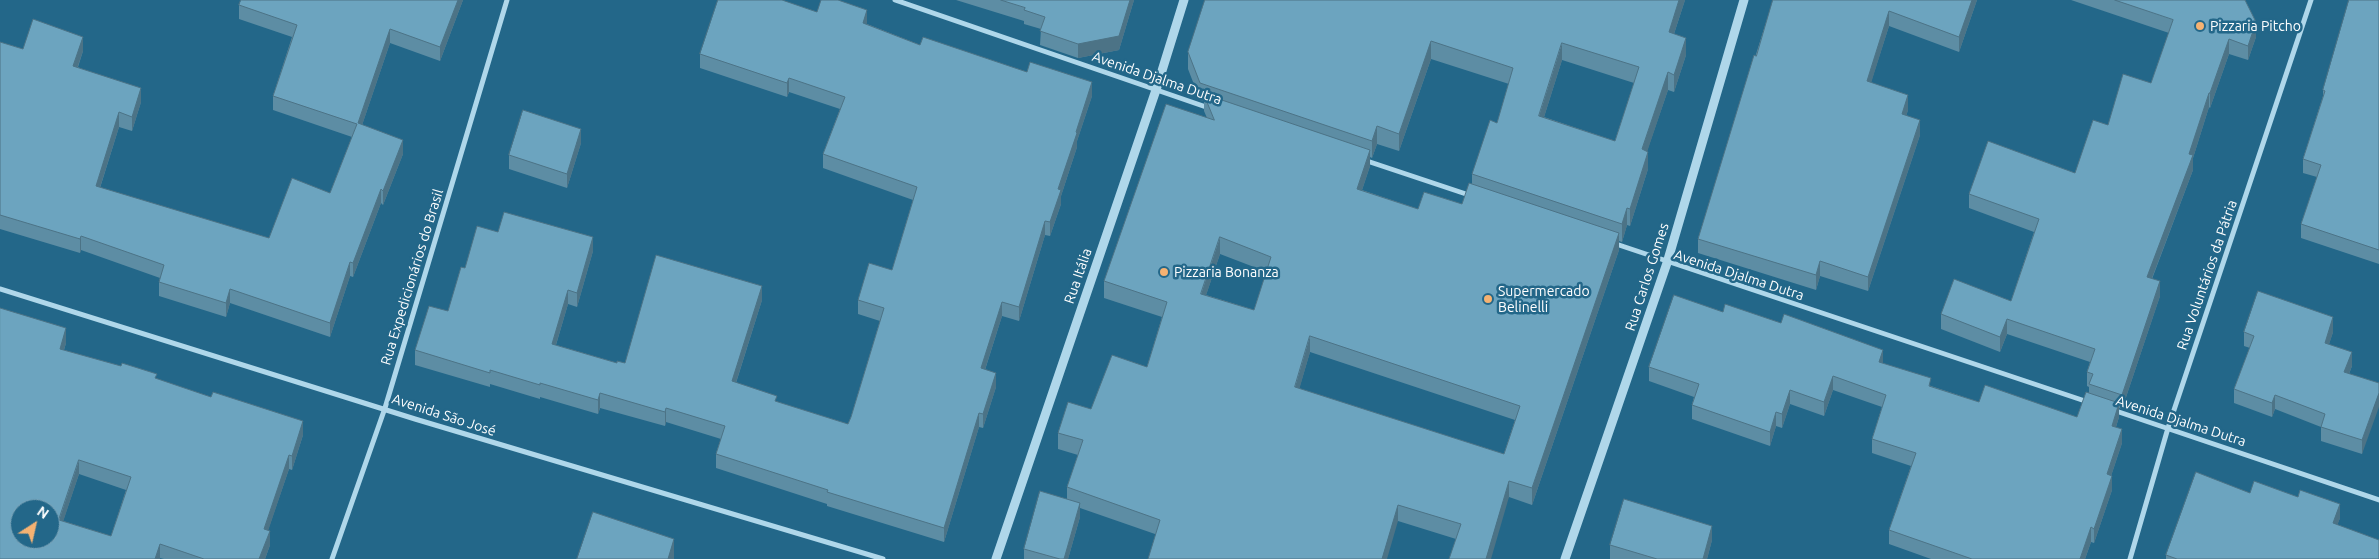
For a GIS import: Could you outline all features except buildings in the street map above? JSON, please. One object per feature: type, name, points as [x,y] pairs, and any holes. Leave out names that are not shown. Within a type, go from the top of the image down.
[{"type":"street","name":"Rua Expedicionários do Brasil","points":[[332,559],[384,408],[507,0]]},
{"type":"street","name":"Avenida Djalma Dutra","points":[[895,0],[1212,109]]},
{"type":"street","name":"Rua Itália","points":[[996,559],[1156,90],[1184,0]]},
{"type":"street","name":"Rua Carlos Gomes","points":[[1565,559],[1668,263],[1744,0]]},
{"type":"street","name":"Rua Voluntários da Pátria","points":[[2130,559],[2168,428],[2311,0]]},
{"type":"street","points":[[1353,156],[1475,197]]},
{"type":"street","name":"Avenida Djalma Dutra","points":[[1606,240],[1668,263],[2097,405]]},
{"type":"street","name":"Avenida São José","points":[[0,289],[415,419],[883,559]]},
{"type":"street","name":"Avenida Djalma Dutra","points":[[2106,408],[2379,500]]},
{"type":"place","name":"Pizzaria Pitcho","points":[[2200,26]]},
{"type":"place","name":"Pizzaria Bonanza","points":[[1164,272]]},
{"type":"place","name":"Supermercado Belinelli","points":[[1488,299]]}]
